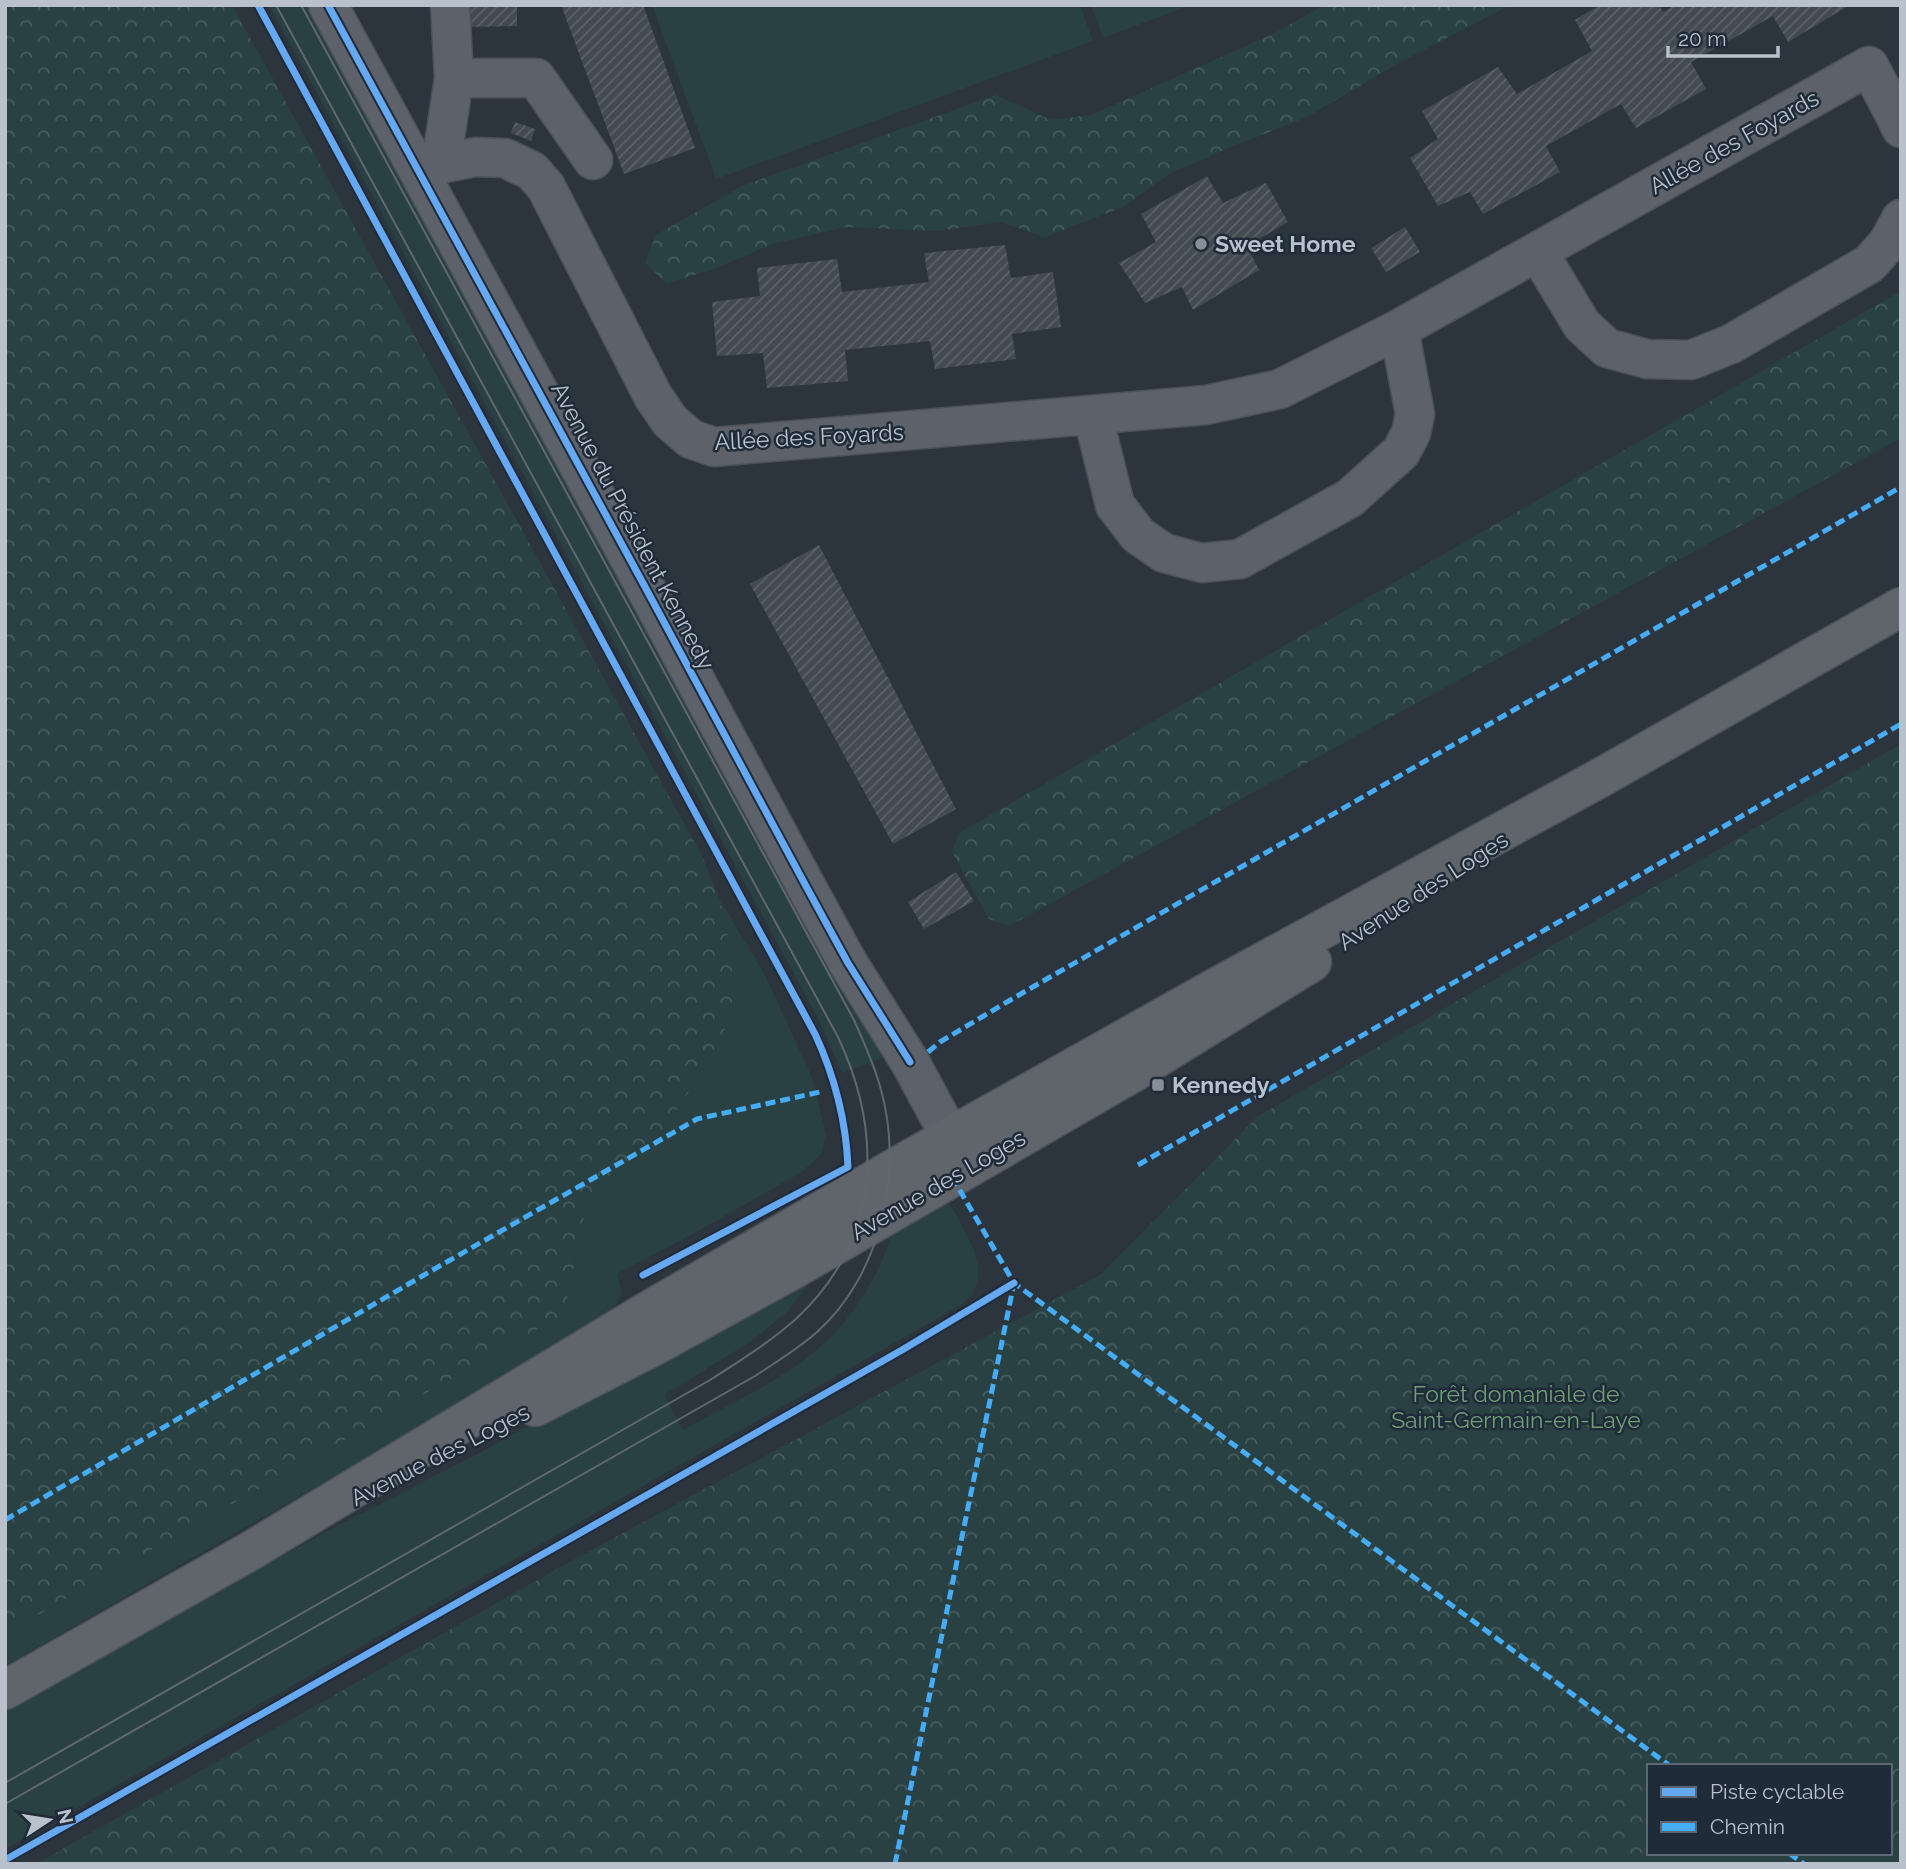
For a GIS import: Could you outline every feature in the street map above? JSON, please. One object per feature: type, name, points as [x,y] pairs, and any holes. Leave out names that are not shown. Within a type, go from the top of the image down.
[{"type":"main road","name":"Avenue des Loges","points":[[5,1690],[252,1550],[657,1306],[958,1152],[1227,981],[1600,778],[1901,607]]},
{"type":"street","name":"Avenue du Président Kennedy","points":[[328,5],[431,170],[644,585],[848,963],[910,1062],[958,1152]]},
{"type":"street","points":[[431,170],[454,78],[450,5]]},
{"type":"street","name":"Allée des Foyards","points":[[431,170],[475,157],[505,158],[532,171],[546,187],[653,396],[670,421],[691,439],[714,447],[1206,405],[1280,389],[1399,329],[1869,66],[1901,128]]},
{"type":"street","points":[[454,78],[536,78],[593,160]]},
{"type":"street","points":[[1538,252],[1582,325],[1607,348],[1647,359],[1691,360],[1731,344],[1868,264],[1888,243],[1901,219]]},
{"type":"street","points":[[1093,416],[1115,505],[1138,535],[1164,553],[1202,562],[1240,559],[1350,498],[1401,452],[1412,433],[1415,414],[1399,329]]},
{"type":"green space","points":[[5,5],[232,5],[702,856],[720,900],[730,946],[735,993],[724,1031],[700,1075],[669,1122],[626,1177],[585,1213],[564,1314],[5,1634]]},
{"type":"green space","points":[[269,5],[310,5],[882,1058],[842,1073],[820,1022]]},
{"type":"green space","points":[[652,5],[1080,5],[1093,41],[716,179]]},
{"type":"green space","points":[[1091,5],[1191,5],[1103,38]]},
{"type":"green space","points":[[1324,5],[1510,5],[1399,63],[1305,118],[1169,174],[1123,207],[1045,237],[1000,222],[938,231],[846,227],[772,244],[716,268],[667,284],[645,263],[656,235],[742,186],[996,95],[1051,120],[1091,115],[1277,32]]},
{"type":"green space","points":[[1901,291],[1901,438],[1009,926],[989,919],[952,852],[959,833]]},
{"type":"green space","name":"Forêt domaniale de Saint-Germain-en-Laye","points":[[1901,744],[1901,1864],[36,1864],[564,1565],[1100,1275],[1257,1117]]},
{"type":"green space","points":[[720,900],[765,975],[812,1077],[826,1135],[821,1155],[800,1173],[617,1274],[622,1294],[605,1321],[567,1345],[5,1666],[5,1634],[564,1314],[585,1213],[626,1177],[669,1122],[700,1075],[724,1031],[730,946]]},
{"type":"green space","points":[[944,1200],[955,1213],[977,1259],[976,1284],[973,1292],[961,1305],[5,1849],[5,1712],[190,1606],[483,1451],[824,1265],[786,1313],[750,1342],[664,1395],[683,1430],[752,1393],[802,1362],[843,1324],[875,1275],[895,1223]]},
{"type":"building","points":[[470,5],[517,5],[517,26],[470,27]]},
{"type":"building","points":[[561,5],[643,5],[695,148],[624,174]]},
{"type":"building","points":[[1600,5],[1659,5],[1663,12],[1675,5],[1850,5],[1788,42],[1773,16],[1691,62],[1706,89],[1636,128],[1621,104],[1546,146],[1560,172],[1483,214],[1470,192],[1438,206],[1410,158],[1438,139],[1422,111],[1498,67],[1517,94],[1592,51],[1575,20]]},
{"type":"building","points":[[515,122],[535,129],[531,141],[511,133]]},
{"type":"building","name":"Sweet Home","points":[[1207,176],[1223,203],[1266,183],[1288,222],[1247,246],[1259,270],[1193,310],[1182,287],[1145,303],[1119,263],[1156,242],[1141,214]]},
{"type":"building","points":[[1405,227],[1420,252],[1386,272],[1371,248]]},
{"type":"building","points":[[1005,245],[1011,278],[1053,272],[1061,327],[1012,334],[1016,359],[935,369],[930,341],[845,350],[848,381],[767,388],[763,353],[717,356],[712,302],[760,296],[757,268],[837,259],[842,292],[929,282],[924,253]]},
{"type":"building","points":[[819,545],[956,809],[893,844],[750,584]]},
{"type":"building","points":[[956,872],[974,901],[924,929],[908,902]]},
{"type":"tram line","points":[[5,1783],[710,1380],[755,1351],[797,1318],[824,1288],[845,1255],[859,1221],[866,1185],[867,1148],[863,1111],[853,1074],[838,1037],[276,5]]},
{"type":"tram line","points":[[5,1804],[755,1376],[795,1350],[839,1309],[857,1282],[882,1220],[888,1187],[890,1154],[881,1090],[854,1020],[301,5]]},
{"type":"marked path","points":[[928,1052],[1012,999],[1901,487]]},
{"type":"marked path","points":[[1138,1165],[1901,724]]},
{"type":"marked path","points":[[5,1520],[697,1119],[820,1092]]},
{"type":"marked path","points":[[952,1177],[1014,1283],[1667,1764]]},
{"type":"marked path","points":[[895,1864],[1014,1283]]},
{"type":"marked path","points":[[1792,1855],[1804,1864]]},
{"type":"cycle path","points":[[258,5],[815,1034],[834,1083],[845,1132],[848,1167],[643,1275]]},
{"type":"cycle path","points":[[328,5],[848,963],[910,1062]]},
{"type":"cycle path","points":[[5,1860],[902,1350],[1014,1283]]},
{"type":"place","name":"Sweet Home","points":[[1201,244]]},
{"type":"place","name":"Kennedy","points":[[1158,1085]]}]
